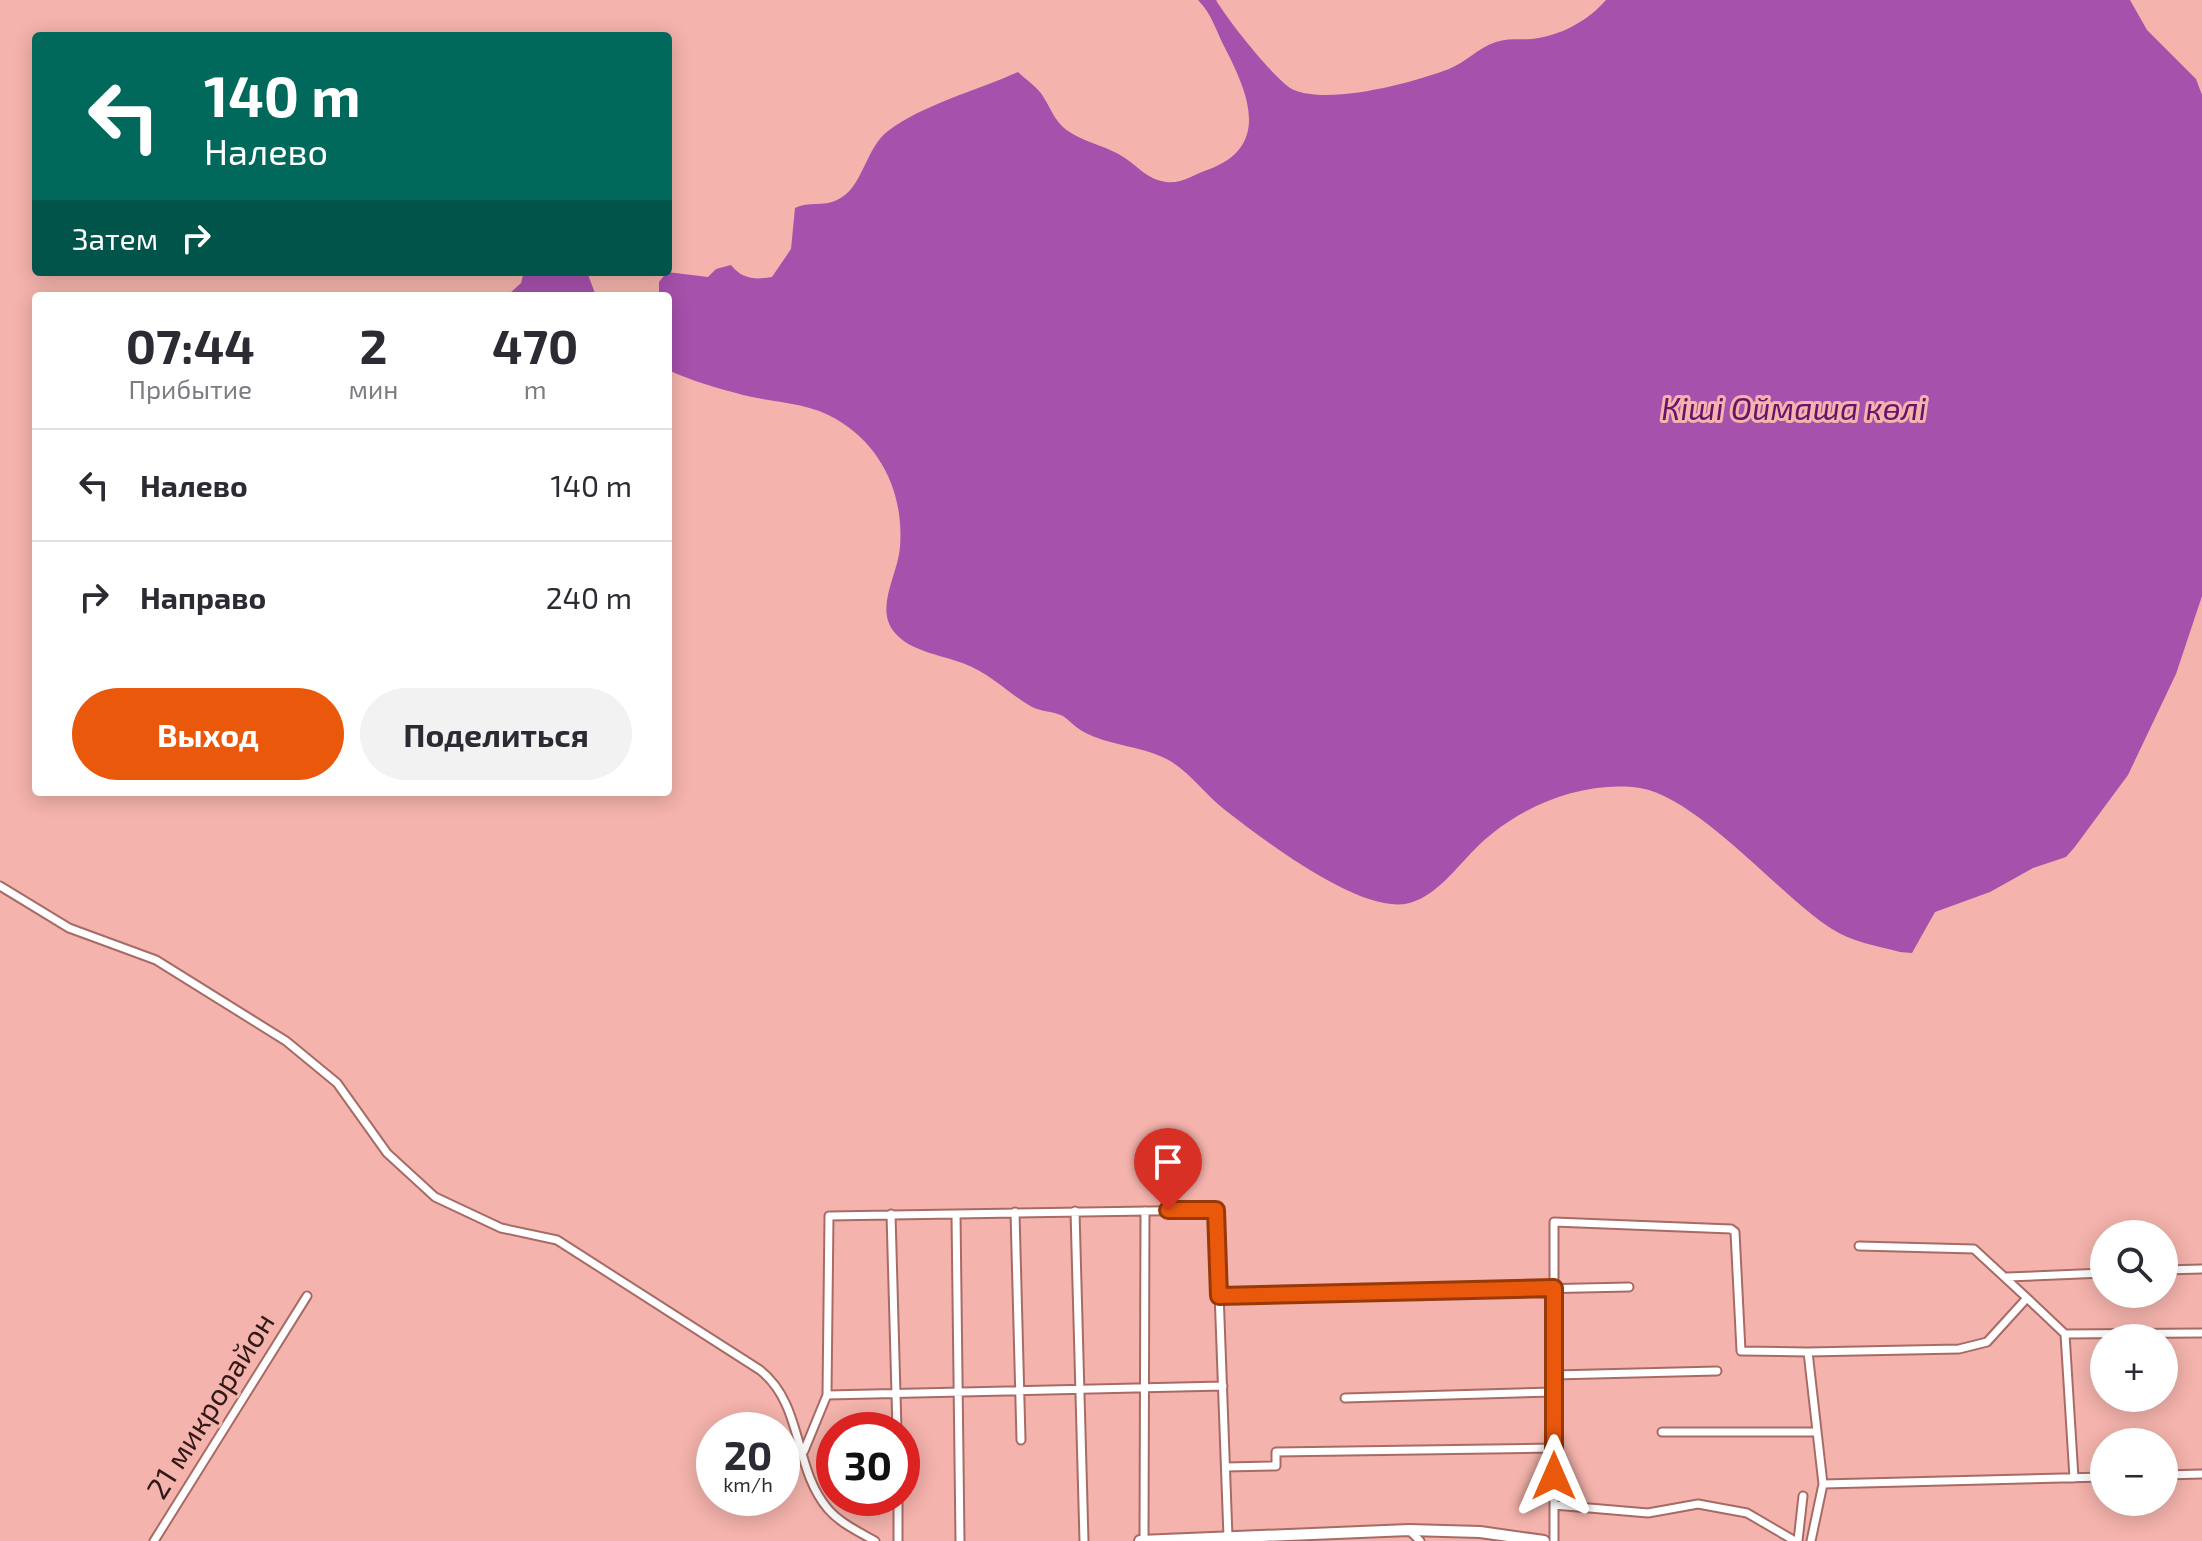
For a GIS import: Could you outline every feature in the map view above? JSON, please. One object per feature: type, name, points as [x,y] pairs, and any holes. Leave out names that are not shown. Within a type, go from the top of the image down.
[{"type":"street","points":[[0,886],[69,928],[156,960],[286,1041],[337,1083],[387,1153],[435,1197],[501,1228],[557,1240],[760,1370],[783,1393],[804,1451],[810,1478],[829,1510],[875,1541]]},
{"type":"street","points":[[804,1451],[827,1395],[829,1216],[1216,1210],[1228,1537]]},
{"type":"street","points":[[1075,1211],[1084,1541]]},
{"type":"street","points":[[1145,1211],[1142,1541],[1409,1530],[1480,1532],[1544,1541]]},
{"type":"street","points":[[1015,1212],[1021,1440]]},
{"type":"street","points":[[891,1214],[897,1412]]},
{"type":"street","points":[[956,1214],[960,1541]]},
{"type":"street","points":[[1554,1541],[1554,1222],[1731,1229],[1735,1232],[1741,1351],[1959,1349],[1987,1342],[2027,1298]]},
{"type":"street","points":[[1859,1246],[1974,1249],[2065,1334],[2074,1478]]},
{"type":"street","points":[[2178,1270],[2202,1269]]},
{"type":"street","points":[[2007,1277],[2090,1274]]},
{"type":"street","points":[[1219,1296],[1629,1287]]},
{"type":"street","name":"21 микрорайон","points":[[154,1541],[307,1296]]},
{"type":"street","points":[[2065,1334],[2202,1333]]},
{"type":"street","points":[[1808,1352],[1823,1484],[1811,1541]]},
{"type":"street","points":[[1554,1375],[1717,1371]]},
{"type":"street","points":[[827,1395],[1223,1386]]},
{"type":"street","points":[[1345,1398],[1554,1392]]},
{"type":"street","points":[[1662,1432],[1816,1432]]},
{"type":"street","points":[[1226,1467],[1276,1466],[1276,1452],[1554,1448]]},
{"type":"street","points":[[2178,1475],[2202,1474]]},
{"type":"street","points":[[1823,1484],[2090,1477]]},
{"type":"street","points":[[1554,1505],[1648,1513],[1698,1504],[1747,1513],[1796,1541],[1803,1496]]},
{"type":"street","points":[[898,1516],[898,1541]]},
{"type":"street","points":[[1409,1530],[1420,1541]]},
{"type":"water","name":"Кіші Оймаша көлi","points":[[1198,0],[1216,0],[1253,50],[1286,85],[1309,94],[1328,95],[1371,90],[1449,69],[1496,42],[1553,35],[1582,21],[1606,0],[2130,0],[2147,30],[2196,79],[2202,95],[2202,596],[2176,674],[2128,775],[2066,857],[2033,868],[1990,892],[1935,912],[1912,953],[1900,952],[1857,940],[1832,929],[1713,828],[1663,796],[1640,788],[1597,788],[1554,799],[1513,819],[1479,845],[1436,888],[1416,901],[1385,903],[1337,885],[1286,855],[1225,810],[1172,762],[1150,752],[1093,736],[1063,716],[1032,707],[974,668],[922,650],[899,637],[891,627],[886,606],[900,547],[898,508],[894,490],[878,457],[852,430],[825,413],[755,398],[672,372],[672,292],[659,292],[659,282],[664,276],[672,276],[672,273],[708,277],[716,269],[731,265],[749,277],[772,277],[791,249],[795,208],[832,202],[846,195],[880,138],[902,122],[1018,72],[1039,91],[1064,128],[1118,154],[1144,173],[1172,182],[1207,170],[1227,160],[1240,148],[1247,133],[1249,117],[1241,83],[1207,11]]},
{"type":"water","points":[[523,276],[588,276],[594,292],[511,292],[521,283]]},
{"type":"route","points":[[1168,1210],[1216,1210],[1219,1296],[1554,1288],[1554,1476]]}]
